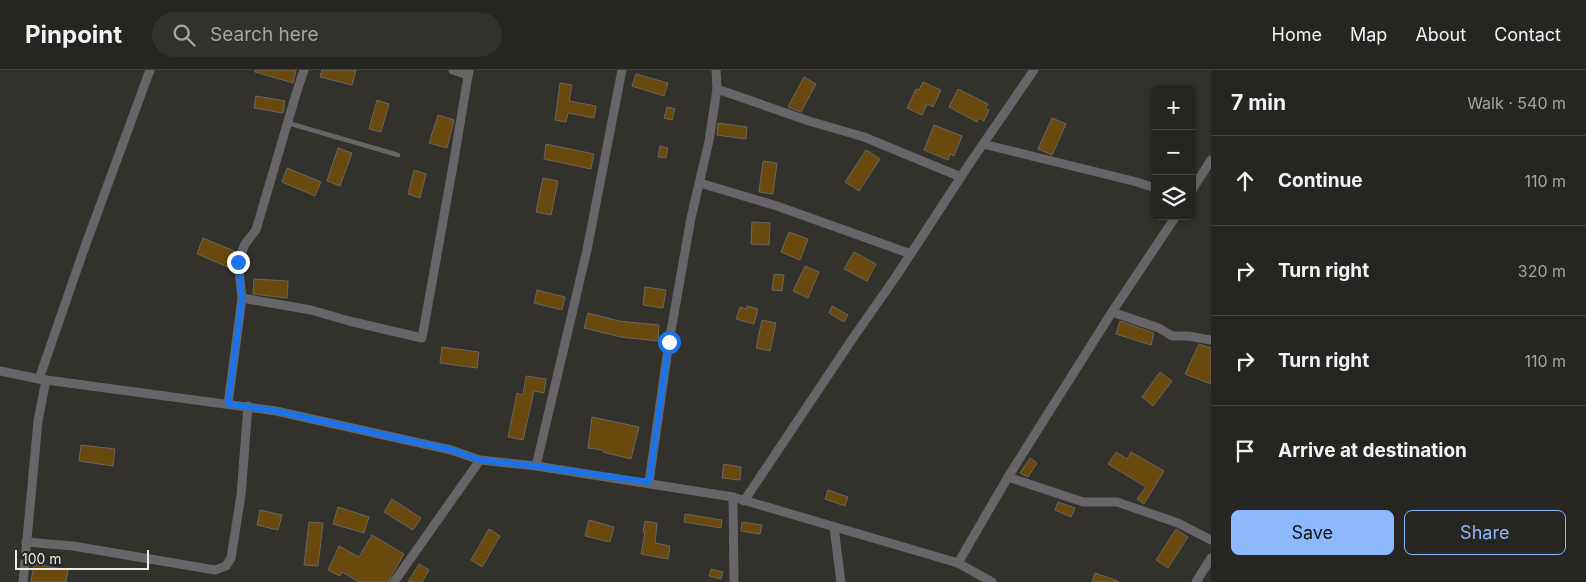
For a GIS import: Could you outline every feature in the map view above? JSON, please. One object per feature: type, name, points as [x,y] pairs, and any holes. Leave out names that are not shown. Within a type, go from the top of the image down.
[{"type":"street","points":[[23,582],[43,379],[83,252],[150,70]]},
{"type":"street","points":[[228,404],[242,298],[238,262],[245,244],[256,230],[304,70]]},
{"type":"street","points":[[242,298],[311,310],[422,338],[468,72],[453,70]]},
{"type":"street","points":[[536,466],[588,250],[622,70]]},
{"type":"street","points":[[649,482],[669,342],[692,218],[709,141],[717,89],[716,70]]},
{"type":"street","points":[[744,501],[1034,70]]},
{"type":"street","points":[[717,89],[864,138],[961,177]]},
{"type":"street","points":[[983,144],[1151,187]]},
{"type":"street","points":[[1196,184],[1211,160]]},
{"type":"street","points":[[700,183],[777,206],[911,254]]},
{"type":"street","points":[[958,563],[1008,477],[1112,312],[1173,220]]},
{"type":"street","points":[[1112,312],[1159,328],[1172,336],[1188,336],[1211,340]]},
{"type":"street","points":[[0,371],[43,379],[248,406],[452,450],[480,460],[649,482],[733,497],[958,563],[992,582]]},
{"type":"street","points":[[26,542],[73,546],[215,570],[226,566],[231,558],[235,536],[248,406]]},
{"type":"street","points":[[394,582],[480,460]]},
{"type":"street","points":[[1008,477],[1083,502],[1117,502],[1178,524],[1211,540]]},
{"type":"street","points":[[733,497],[734,582]]},
{"type":"street","points":[[834,527],[841,582]]},
{"type":"street","points":[[1196,582],[1211,558]]},
{"type":"lane","points":[[288,123],[398,155]]},
{"type":"building","points":[[255,70],[296,70],[293,83],[255,72]]},
{"type":"building","points":[[322,70],[356,70],[352,85],[320,77]]},
{"type":"building","points":[[636,74],[668,83],[664,96],[632,86]]},
{"type":"building","points":[[804,77],[816,84],[801,112],[788,107]]},
{"type":"building","points":[[923,82],[941,90],[933,107],[927,104],[922,115],[907,108],[916,89],[919,90]]},
{"type":"building","points":[[560,83],[572,85],[569,101],[596,106],[594,118],[568,113],[566,122],[555,120]]},
{"type":"building","points":[[958,89],[988,104],[985,109],[989,110],[984,121],[979,118],[977,122],[949,107]]},
{"type":"building","points":[[256,96],[285,101],[283,113],[254,108]]},
{"type":"building","points":[[377,100],[389,104],[381,132],[369,129]]},
{"type":"building","points":[[667,107],[675,109],[672,120],[664,118]]},
{"type":"building","points":[[438,115],[454,120],[447,148],[429,143]]},
{"type":"building","points":[[1052,118],[1066,124],[1052,155],[1038,149]]},
{"type":"building","points":[[718,123],[747,127],[746,139],[717,135]]},
{"type":"building","points":[[934,125],[962,136],[954,156],[950,154],[948,160],[924,150]]},
{"type":"building","points":[[546,144],[594,154],[591,169],[544,159]]},
{"type":"building","points":[[660,146],[668,148],[666,158],[658,157]]},
{"type":"building","points":[[338,148],[352,153],[340,186],[327,181]]},
{"type":"building","points":[[866,150],[880,159],[859,191],[845,182]]},
{"type":"building","points":[[763,161],[777,163],[773,194],[759,192]]},
{"type":"building","points":[[287,168],[321,182],[315,196],[282,182]]},
{"type":"building","points":[[414,170],[426,174],[420,198],[408,194]]},
{"type":"building","points":[[543,178],[558,181],[551,215],[536,212]]},
{"type":"building","points":[[752,222],[770,223],[769,245],[751,244]]},
{"type":"building","points":[[789,232],[808,239],[800,260],[781,252]]},
{"type":"building","points":[[203,238],[234,251],[228,267],[197,254]]},
{"type":"building","points":[[854,252],[876,264],[867,281],[844,269]]},
{"type":"building","points":[[805,266],[819,272],[808,298],[793,291]]},
{"type":"building","points":[[774,274],[784,275],[782,291],[772,290]]},
{"type":"building","points":[[254,279],[288,281],[287,298],[253,294]]},
{"type":"building","points":[[645,287],[666,290],[663,308],[643,305]]},
{"type":"building","points":[[537,290],[565,297],[562,310],[534,303]]},
{"type":"building","points":[[747,306],[758,309],[754,324],[736,319],[740,307],[746,309]]},
{"type":"building","points":[[832,306],[848,315],[844,322],[829,313]]},
{"type":"building","points":[[588,313],[619,321],[659,325],[658,341],[621,337],[584,328]]},
{"type":"building","points":[[762,320],[776,323],[770,351],[756,348]]},
{"type":"building","points":[[1120,321],[1154,333],[1151,345],[1116,334]]},
{"type":"building","points":[[1199,344],[1211,348],[1211,384],[1185,374]]},
{"type":"building","points":[[442,347],[479,352],[477,368],[440,363]]},
{"type":"building","points":[[1160,372],[1172,381],[1153,406],[1142,397]]},
{"type":"building","points":[[526,376],[546,379],[544,393],[534,391],[523,440],[508,437],[517,393],[523,395]]},
{"type":"building","points":[[592,417],[639,427],[631,459],[603,452],[603,450],[588,448]]},
{"type":"building","points":[[81,445],[115,449],[113,466],[79,461]]},
{"type":"building","points":[[1116,452],[1127,459],[1131,452],[1164,471],[1144,504],[1137,499],[1146,487],[1108,464]]},
{"type":"building","points":[[1030,458],[1037,463],[1028,477],[1020,473]]},
{"type":"building","points":[[724,464],[741,467],[740,480],[722,478]]},
{"type":"building","points":[[828,490],[848,497],[845,506],[825,499]]},
{"type":"building","points":[[392,499],[421,518],[413,530],[384,512]]},
{"type":"building","points":[[1058,502],[1075,508],[1071,517],[1055,510]]},
{"type":"building","points":[[338,507],[369,517],[364,533],[333,524]]},
{"type":"building","points":[[260,510],[282,515],[278,530],[257,525]]},
{"type":"building","points":[[685,514],[722,520],[721,528],[684,522]]},
{"type":"building","points":[[589,520],[614,527],[610,542],[585,536]]},
{"type":"building","points":[[645,521],[657,523],[655,543],[670,546],[668,559],[641,554]]},
{"type":"building","points":[[309,522],[323,523],[318,566],[304,565]]},
{"type":"building","points":[[742,522],[762,525],[760,534],[741,531]]},
{"type":"building","points":[[489,529],[500,536],[482,567],[471,560]]},
{"type":"building","points":[[1176,529],[1188,537],[1168,568],[1156,560]]},
{"type":"building","points":[[372,535],[404,554],[388,582],[359,582],[342,572],[340,576],[328,570],[339,546],[359,557]]},
{"type":"building","points":[[34,564],[68,570],[66,582],[31,582]]},
{"type":"building","points":[[419,564],[429,570],[422,582],[408,582]]},
{"type":"building","points":[[711,569],[723,572],[721,579],[709,576]]},
{"type":"building","points":[[1095,573],[1118,581],[1118,582],[1092,582]]},
{"type":"route","points":[[238,262],[242,298],[228,404],[276,411],[452,450],[480,460],[649,482],[669,342]]}]
